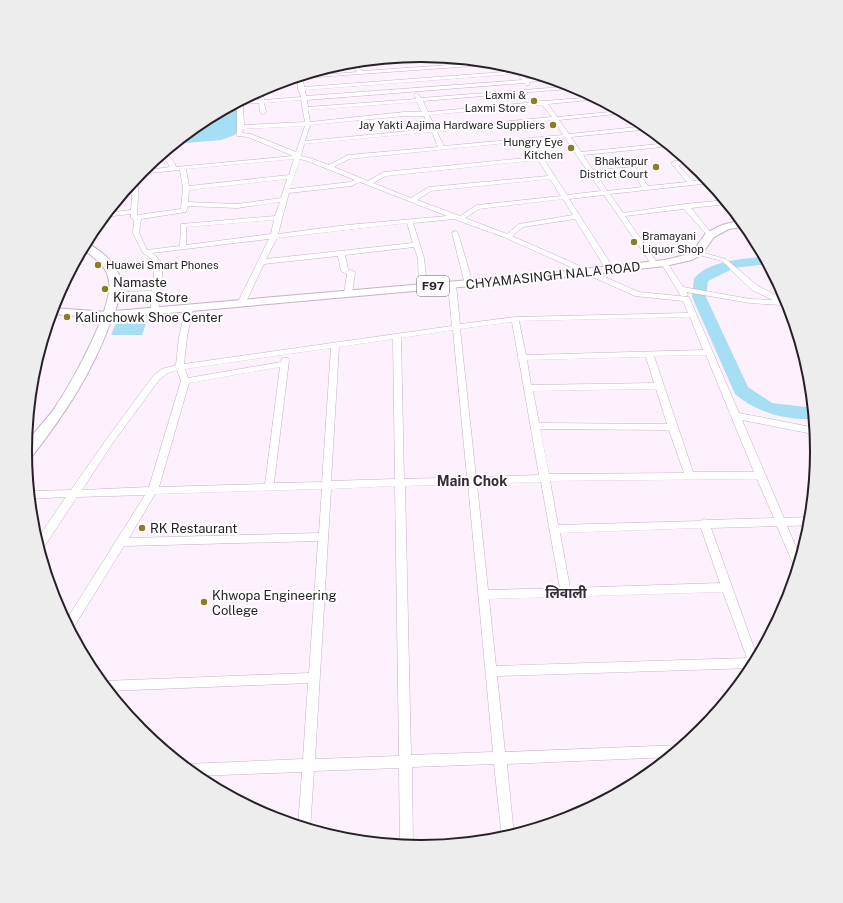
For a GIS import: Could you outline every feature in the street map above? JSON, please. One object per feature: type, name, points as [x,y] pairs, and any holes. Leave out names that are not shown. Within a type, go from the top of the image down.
[{"type":"main road","points":[[697,253],[710,235],[726,227],[738,224]]},
{"type":"main road","points":[[32,446],[61,409],[73,388],[108,315],[115,294],[115,283],[110,267],[89,250]]},
{"type":"main road","name":"CHYAMASINGH NALA ROAD","points":[[108,315],[189,309],[590,272],[660,264],[688,258],[697,253]]},
{"type":"main road","points":[[58,311],[108,315]]},
{"type":"street","points":[[319,76],[471,65]]},
{"type":"street","points":[[355,67],[361,73]]},
{"type":"street","points":[[407,69],[442,148]]},
{"type":"street","points":[[301,89],[506,71]]},
{"type":"street","points":[[521,75],[540,103],[546,105],[621,215],[660,264],[685,290],[686,299],[796,559]]},
{"type":"street","points":[[249,102],[538,80]]},
{"type":"street","points":[[241,304],[274,236],[296,156],[308,124],[300,82]]},
{"type":"street","points":[[306,109],[562,89]]},
{"type":"street","points":[[261,97],[262,112]]},
{"type":"street","points":[[241,127],[308,124],[404,114],[426,114],[587,99]]},
{"type":"street","points":[[241,106],[241,127],[239,135],[249,135],[296,156],[308,158],[457,218],[508,236],[638,294],[686,299]]},
{"type":"street","points":[[300,143],[614,113]]},
{"type":"street","points":[[330,167],[348,157],[639,129]]},
{"type":"street","points":[[528,139],[610,269]]},
{"type":"street","points":[[579,154],[663,146]]},
{"type":"street","points":[[152,171],[296,156]]},
{"type":"street","points":[[167,157],[172,163],[174,169]]},
{"type":"street","points":[[369,183],[384,174],[539,158]]},
{"type":"street","points":[[682,163],[674,163],[691,183]]},
{"type":"street","points":[[111,215],[184,211],[186,188],[183,168]]},
{"type":"street","points":[[592,172],[633,168],[646,188]]},
{"type":"street","points":[[186,188],[290,177]]},
{"type":"street","points":[[412,200],[429,189],[552,177]]},
{"type":"street","points":[[286,190],[352,184],[360,180]]},
{"type":"street","points":[[145,252],[347,227],[457,218],[477,207],[702,182]]},
{"type":"street","points":[[136,187],[136,233],[145,252],[156,259],[159,265],[155,292],[155,312]]},
{"type":"street","points":[[184,204],[237,206],[285,199]]},
{"type":"street","points":[[621,215],[721,203]]},
{"type":"street","points":[[686,206],[710,235]]},
{"type":"street","points":[[508,236],[521,225],[576,217]]},
{"type":"street","points":[[182,247],[183,224],[278,218]]},
{"type":"street","points":[[410,222],[421,258],[423,287]]},
{"type":"street","points":[[455,233],[469,284]]},
{"type":"street","points":[[261,262],[417,245]]},
{"type":"street","points":[[341,253],[345,271],[351,272],[348,294]]},
{"type":"street","points":[[697,253],[724,260],[738,271],[755,288],[781,302]]},
{"type":"street","points":[[452,285],[455,328],[492,671],[507,831]]},
{"type":"street","points":[[685,290],[750,301],[782,305]]},
{"type":"street","points":[[115,294],[155,292]]},
{"type":"street","points":[[71,622],[153,490],[185,381],[180,367],[183,337],[189,309]]},
{"type":"street","points":[[42,541],[75,495],[109,442],[156,378],[166,371],[180,367],[515,319],[693,315]]},
{"type":"street","points":[[515,319],[521,358],[566,593]]},
{"type":"street","points":[[396,336],[407,840]]},
{"type":"street","points":[[304,823],[307,765],[320,611],[335,345]]},
{"type":"street","points":[[269,487],[286,352]]},
{"type":"street","points":[[521,358],[709,352]]},
{"type":"street","points":[[649,354],[688,475]]},
{"type":"street","points":[[185,381],[284,364]]},
{"type":"street","points":[[527,388],[659,386]]},
{"type":"street","points":[[736,416],[810,430]]},
{"type":"street","points":[[534,426],[672,426]]},
{"type":"street","points":[[34,495],[75,495],[153,490],[544,478],[760,475]]},
{"type":"street","points":[[553,529],[704,523],[805,521]]},
{"type":"street","points":[[704,523],[752,657]]},
{"type":"street","points":[[121,542],[323,537]]},
{"type":"street","points":[[484,595],[727,587]]},
{"type":"street","points":[[492,671],[747,664]]},
{"type":"street","points":[[110,686],[314,678]]},
{"type":"street","points":[[197,770],[670,751]]},
{"type":"water","points":[[238,108],[239,127],[235,135],[221,140],[182,143]]},
{"type":"water","points":[[117,321],[147,321],[142,335],[111,335]]},
{"type":"waterway","points":[[761,261],[732,264],[701,279],[699,297],[741,390],[758,403],[766,406],[784,411],[809,414]]},
{"type":"place","name":"Laxmi & Laxmi Store","points":[[534,101]]},
{"type":"place","name":"Jay Yakti Aajima Hardware Suppliers","points":[[553,125]]},
{"type":"place","name":"Hungry Eye Kitchen","points":[[571,148]]},
{"type":"place","name":"Bhaktapur District Court","points":[[656,167]]},
{"type":"place","name":"Bramayani Liquor Shop","points":[[634,242]]},
{"type":"place","name":"Huawei Smart Phones","points":[[98,265]]},
{"type":"place","name":"Namaste Kirana Store","points":[[105,289]]},
{"type":"place","name":"Kalinchowk Shoe Center","points":[[67,317]]},
{"type":"place","name":"RK Restaurant","points":[[142,528]]},
{"type":"place","name":"Khwopa Engineering College","points":[[204,602]]},
{"type":"district","name":"Main Chok","points":[[472,481]]},
{"type":"district","name":"लिवाली","points":[[566,593]]}]
